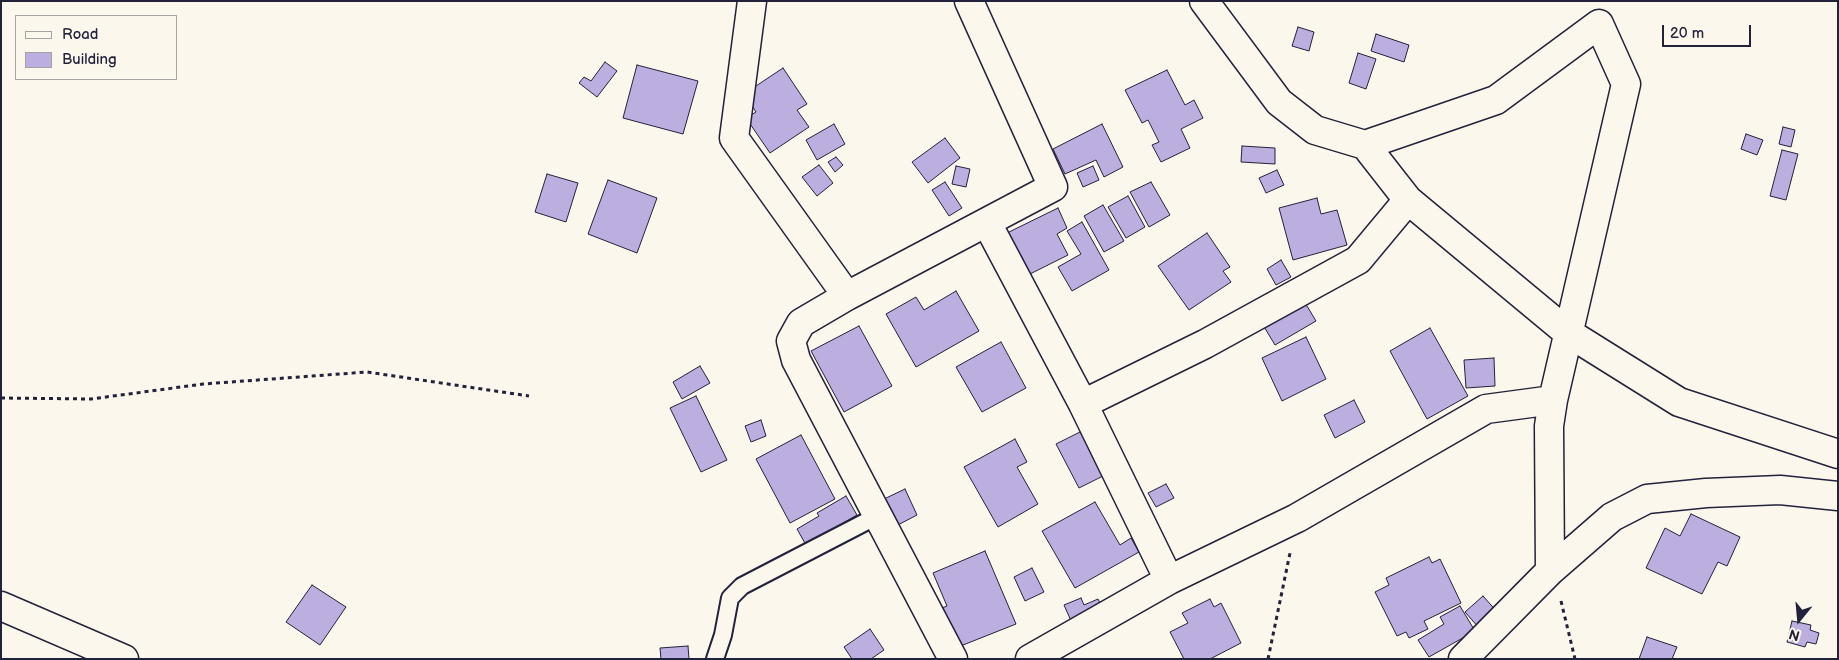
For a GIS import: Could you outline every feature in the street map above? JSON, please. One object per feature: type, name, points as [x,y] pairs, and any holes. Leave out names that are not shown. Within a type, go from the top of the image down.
[{"type":"street","points":[[752,1],[734,138],[847,296]]},
{"type":"street","points":[[953,659],[796,360],[791,341],[801,323],[847,296],[987,224],[1053,187],[969,1]]},
{"type":"street","points":[[1204,1],[1279,102],[1315,130],[1365,145],[1408,200],[1567,332],[1678,402],[1838,454]]},
{"type":"street","points":[[1365,145],[1496,100],[1599,24],[1626,84],[1567,332],[1553,400],[1549,426],[1550,571]]},
{"type":"street","points":[[1083,404],[1205,344],[1358,260],[1408,200]]},
{"type":"street","points":[[987,224],[1083,404],[1170,580]]},
{"type":"street","points":[[1030,659],[1170,580],[1297,518],[1486,409],[1553,400]]},
{"type":"street","points":[[1463,659],[1550,571],[1612,517],[1647,499],[1706,493],[1780,490],[1838,496]]},
{"type":"street","points":[[1,606],[124,659]]},
{"type":"lane","points":[[715,659],[723,635],[730,598],[742,586],[878,515]]},
{"type":"path","points":[[1,398],[91,399],[203,384],[367,372],[529,396]]},
{"type":"path","points":[[1268,659],[1297,518]]},
{"type":"path","points":[[1550,571],[1566,614],[1575,659]]},
{"type":"building","points":[[1298,27],[1314,32],[1309,51],[1292,46]]},
{"type":"building","points":[[1376,34],[1409,45],[1404,62],[1371,51]]},
{"type":"building","points":[[1358,53],[1376,59],[1366,89],[1349,83]]},
{"type":"building","points":[[605,62],[617,71],[597,97],[579,83],[584,77],[591,81]]},
{"type":"building","points":[[637,65],[698,81],[683,134],[623,118]]},
{"type":"building","points":[[783,68],[807,104],[797,110],[809,127],[770,153],[746,118],[756,112],[744,94]]},
{"type":"building","points":[[1167,70],[1185,105],[1194,100],[1203,118],[1181,129],[1190,148],[1161,162],[1152,145],[1159,142],[1148,120],[1142,123],[1125,90]]},
{"type":"building","points":[[834,124],[845,144],[817,160],[806,140]]},
{"type":"building","points":[[1102,124],[1123,167],[1104,177],[1096,160],[1065,174],[1053,149]]},
{"type":"building","points":[[1783,127],[1795,130],[1791,147],[1779,144]]},
{"type":"building","points":[[1746,134],[1763,140],[1757,155],[1741,149]]},
{"type":"building","points":[[945,138],[960,158],[928,183],[912,162]]},
{"type":"building","points":[[1242,146],[1275,148],[1275,164],[1241,162]]},
{"type":"building","points":[[1782,150],[1798,154],[1786,200],[1770,196]]},
{"type":"building","points":[[836,157],[843,165],[835,172],[828,162]]},
{"type":"building","points":[[819,165],[833,183],[817,196],[802,177]]},
{"type":"building","points":[[956,166],[970,169],[966,187],[952,184]]},
{"type":"building","points":[[1093,166],[1099,180],[1083,187],[1077,173]]},
{"type":"building","points":[[1277,170],[1284,185],[1266,193],[1259,178]]},
{"type":"building","points":[[547,174],[578,183],[566,222],[535,212]]},
{"type":"building","points":[[608,180],[657,198],[637,253],[588,234]]},
{"type":"building","points":[[945,182],[962,208],[949,216],[932,190]]},
{"type":"building","points":[[1151,182],[1170,215],[1149,227],[1130,192]]},
{"type":"building","points":[[1128,196],[1145,227],[1126,238],[1108,207]]},
{"type":"building","points":[[1317,198],[1321,214],[1337,210],[1347,245],[1293,260],[1279,208]]},
{"type":"building","points":[[1103,205],[1124,241],[1104,252],[1084,216]]},
{"type":"building","points":[[1058,208],[1067,228],[1057,234],[1068,255],[1028,275],[1007,233]]},
{"type":"building","points":[[1082,222],[1109,270],[1072,291],[1058,267],[1081,254],[1067,231]]},
{"type":"building","points":[[1207,233],[1230,267],[1223,271],[1231,282],[1189,310],[1158,266]]},
{"type":"building","points":[[1281,260],[1291,277],[1276,285],[1267,269]]},
{"type":"building","points":[[956,291],[979,331],[916,367],[886,314],[916,297],[924,310]]},
{"type":"building","points":[[1304,301],[1316,321],[1275,345],[1263,325]]},
{"type":"building","points":[[859,326],[892,386],[844,412],[811,351]]},
{"type":"building","points":[[1430,328],[1468,396],[1427,419],[1390,351]]},
{"type":"building","points":[[1306,337],[1326,379],[1282,401],[1262,358]]},
{"type":"building","points":[[1001,342],[1026,388],[982,412],[956,367]]},
{"type":"building","points":[[1494,358],[1495,386],[1466,388],[1464,360]]},
{"type":"building","points":[[700,366],[710,383],[682,399],[673,382]]},
{"type":"building","points":[[696,396],[727,460],[701,472],[670,408]]},
{"type":"building","points":[[1354,400],[1365,422],[1335,438],[1324,415]]},
{"type":"building","points":[[761,420],[766,436],[751,442],[745,426]]},
{"type":"building","points":[[1084,430],[1107,474],[1079,488],[1056,444]]},
{"type":"building","points":[[801,435],[835,499],[790,523],[756,459]]},
{"type":"building","points":[[1015,439],[1027,462],[1017,467],[1038,504],[998,527],[964,467]]},
{"type":"building","points":[[1166,484],[1174,498],[1156,507],[1148,493]]},
{"type":"building","points":[[905,489],[917,515],[894,527],[882,500]]},
{"type":"building","points":[[846,496],[857,515],[806,545],[797,529],[819,516],[817,513]]},
{"type":"building","points":[[1095,502],[1120,545],[1131,538],[1139,552],[1075,588],[1042,531]]},
{"type":"building","points":[[1691,514],[1740,537],[1727,566],[1718,562],[1702,594],[1646,568],[1665,528],[1680,536]]},
{"type":"building","points":[[985,551],[1016,624],[953,649],[937,610],[947,606],[933,573]]},
{"type":"building","points":[[1429,557],[1432,563],[1440,559],[1461,603],[1424,621],[1428,629],[1409,638],[1406,632],[1397,636],[1375,592],[1389,585],[1386,578]]},
{"type":"building","points":[[1032,568],[1044,592],[1025,601],[1014,577]]},
{"type":"building","points":[[312,585],[346,607],[320,645],[286,622]]},
{"type":"building","points":[[1483,596],[1499,614],[1480,629],[1465,612]]},
{"type":"building","points":[[1081,598],[1084,605],[1098,599],[1103,609],[1072,623],[1064,605]]},
{"type":"building","points":[[1210,599],[1214,607],[1221,603],[1241,643],[1210,659],[1184,659],[1170,632],[1188,623],[1182,613]]},
{"type":"building","points":[[1460,606],[1475,631],[1429,657],[1418,640],[1444,624],[1440,617]]},
{"type":"building","points":[[1792,621],[1811,625],[1810,630],[1819,633],[1816,644],[1807,642],[1805,647],[1787,642]]},
{"type":"building","points":[[870,629],[884,650],[871,659],[852,659],[844,647]]},
{"type":"building","points":[[1647,637],[1677,647],[1672,659],[1639,659]]},
{"type":"building","points":[[688,646],[689,659],[661,659],[660,648]]}]
